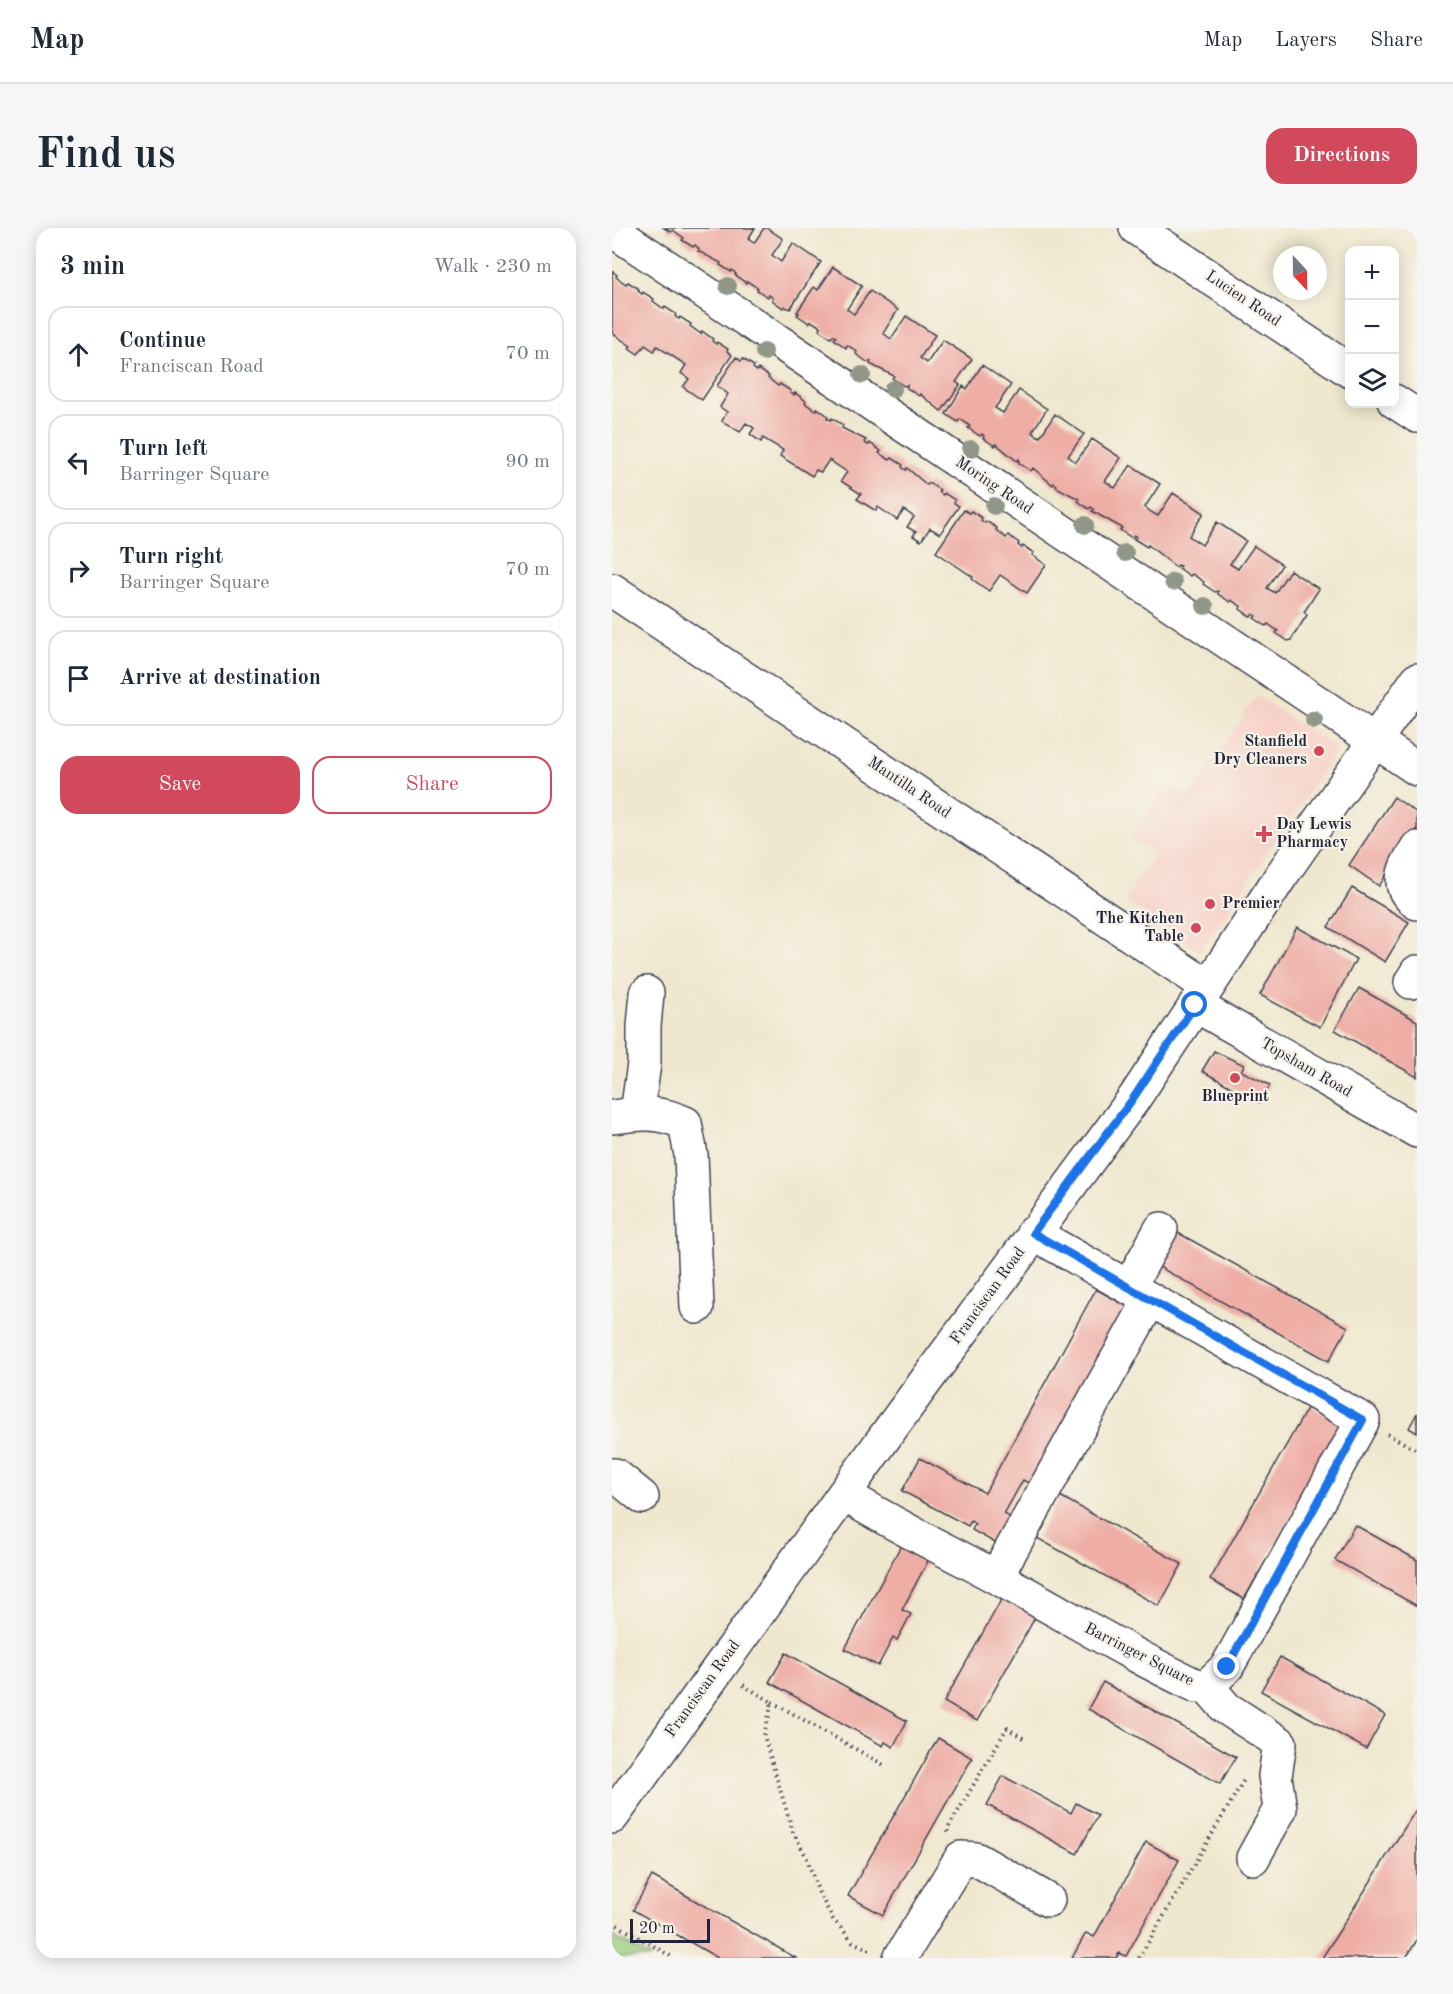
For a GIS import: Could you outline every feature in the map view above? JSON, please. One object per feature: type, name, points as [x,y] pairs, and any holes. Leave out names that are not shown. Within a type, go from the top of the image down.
[{"type":"street","name":"Lucien Road","points":[[1136,228],[1345,368]]},
{"type":"street","name":"Moring Road","points":[[612,230],[1412,765]]},
{"type":"street","points":[[1399,404],[1417,416]]},
{"type":"street","name":"Mantilla Road","points":[[612,590],[1201,996]]},
{"type":"street","name":"Franciscan Road","points":[[612,1817],[1033,1233],[1132,1100],[1281,876],[1417,680]]},
{"type":"street","points":[[1417,848],[1402,872],[1405,889],[1417,903]]},
{"type":"street","points":[[647,993],[644,1064],[625,1115],[667,1115],[685,1123],[691,1155],[697,1307]]},
{"type":"street","name":"Topsham Road","points":[[1201,996],[1417,1131]]},
{"type":"street","points":[[996,1577],[1140,1293],[1161,1229]]},
{"type":"street","name":"Barringer Square","points":[[844,1494],[887,1521],[996,1577],[1181,1679],[1197,1686],[1208,1686],[1227,1667],[1363,1420],[1033,1233]]},
{"type":"street","points":[[612,1475],[642,1497]]},
{"type":"street","points":[[1208,1686],[1226,1708],[1280,1743],[1275,1776],[1280,1809],[1253,1858]]},
{"type":"street","points":[[889,1956],[961,1858],[976,1858],[1048,1900]]},
{"type":"path","points":[[717,1669],[884,1765]]},
{"type":"path","points":[[772,1702],[764,1736],[793,1832],[806,1856],[819,1893],[833,1919],[853,1942],[889,1956]]},
{"type":"path","points":[[961,1858],[947,1830],[1006,1728],[1026,1740]]},
{"type":"path","points":[[1139,1958],[1248,1772]]},
{"type":"path","points":[[612,1922],[674,1958]]},
{"type":"shaded area","points":[[1257,695],[1338,749],[1200,952],[1124,901],[1155,854],[1131,839],[1168,784],[1190,797]]},
{"type":"green space","points":[[612,1936],[652,1958],[612,1958]]},
{"type":"building","points":[[664,228],[755,228],[748,239],[754,243],[764,228],[767,228],[783,239],[772,255],[781,262],[793,243],[821,262],[790,309],[784,306],[783,308],[769,295],[768,297],[757,290],[758,288],[735,275],[732,270],[731,272],[720,265],[721,263],[698,251],[695,245],[693,247],[682,240],[684,238],[673,230],[671,232]]},
{"type":"building","points":[[833,267],[862,286],[847,309],[854,314],[870,291],[898,310],[883,333],[891,339],[906,316],[935,335],[920,358],[927,363],[943,340],[972,359],[956,382],[960,385],[941,411],[920,394],[919,396],[907,388],[907,385],[904,386],[892,378],[894,376],[870,364],[871,361],[867,362],[852,348],[847,345],[846,348],[834,339],[836,337],[833,335],[831,338],[819,330],[821,327],[797,315],[814,287],[818,290]]},
{"type":"building","points":[[612,271],[626,284],[628,282],[639,289],[638,291],[654,299],[653,301],[664,309],[665,307],[676,314],[677,318],[680,317],[701,334],[702,331],[713,339],[712,341],[716,344],[717,342],[728,349],[727,351],[732,355],[702,400],[683,387],[689,379],[681,373],[686,365],[657,346],[654,351],[645,345],[638,354],[629,348],[631,346],[612,333]]},
{"type":"building","points":[[736,357],[769,376],[768,378],[778,386],[780,384],[791,391],[790,393],[794,395],[795,393],[816,411],[817,408],[828,416],[827,418],[831,420],[832,418],[843,425],[842,428],[866,440],[864,442],[866,444],[870,443],[881,451],[879,453],[903,465],[904,469],[907,468],[927,485],[929,483],[940,490],[939,492],[943,495],[944,493],[955,500],[954,503],[959,506],[940,534],[930,528],[921,541],[913,536],[916,532],[907,527],[914,517],[904,510],[897,520],[878,507],[876,511],[857,499],[861,494],[841,481],[847,472],[829,460],[821,472],[816,470],[812,476],[780,456],[783,450],[763,438],[761,442],[750,434],[754,428],[746,423],[740,432],[722,421],[727,412],[720,407],[728,394],[717,386]]},
{"type":"building","points":[[982,365],[1011,385],[995,408],[1003,413],[1019,390],[1047,409],[1032,432],[1036,435],[1040,437],[1055,414],[1084,434],[1068,456],[1076,462],[1092,439],[1121,458],[1105,481],[1115,488],[1131,465],[1160,484],[1145,507],[1151,512],[1158,516],[1173,493],[1204,513],[1189,536],[1202,545],[1217,522],[1246,541],[1230,564],[1238,569],[1254,546],[1282,565],[1267,588],[1275,593],[1290,570],[1319,589],[1304,612],[1307,615],[1291,640],[1288,641],[1268,624],[1266,626],[1254,618],[1256,616],[1253,614],[1251,617],[1240,609],[1241,606],[1231,600],[1230,602],[1192,574],[1190,576],[1179,568],[1180,566],[1176,567],[1148,545],[1147,547],[1134,539],[1136,537],[1134,535],[1132,538],[1120,530],[1122,528],[1092,511],[1094,509],[1091,507],[1089,509],[1078,501],[1079,499],[1056,487],[1054,483],[1053,485],[1033,468],[1031,471],[1019,463],[1019,459],[1017,461],[996,444],[995,446],[983,438],[982,434],[980,436],[968,428],[970,426],[960,419],[958,422],[946,414],[963,386],[967,389]]},
{"type":"building","points":[[964,510],[969,513],[971,511],[982,518],[981,520],[985,523],[986,521],[997,528],[996,530],[1006,538],[1008,535],[1022,548],[1023,546],[1034,553],[1032,555],[1046,565],[1027,593],[1000,575],[989,591],[936,552]]},
{"type":"building","points":[[1394,797],[1417,813],[1417,829],[1379,886],[1349,865]]},
{"type":"building","points":[[1352,888],[1409,922],[1385,962],[1328,927]]},
{"type":"building","points":[[1297,927],[1356,959],[1320,1027],[1260,995]]},
{"type":"building","points":[[1359,988],[1417,1021],[1417,1077],[1335,1030]]},
{"type":"building","name":"Blueprint","points":[[1214,1051],[1244,1065],[1241,1071],[1270,1085],[1260,1103],[1202,1071]]},
{"type":"building","points":[[1171,1229],[1348,1327],[1329,1361],[1152,1263]]},
{"type":"building","points":[[1096,1289],[1128,1307],[1030,1484],[1023,1480],[1004,1514],[1012,1518],[997,1544],[972,1530],[975,1524],[971,1521],[968,1526],[902,1491],[920,1458],[985,1493]]},
{"type":"building","points":[[1309,1405],[1344,1424],[1244,1599],[1210,1580]]},
{"type":"building","points":[[1417,1413],[1417,1433],[1409,1428]]},
{"type":"building","points":[[1060,1496],[1182,1564],[1159,1606],[1037,1538]]},
{"type":"building","points":[[1355,1525],[1417,1560],[1417,1606],[1335,1560]]},
{"type":"building","points":[[904,1540],[931,1555],[902,1610],[911,1614],[897,1640],[893,1638],[878,1666],[845,1649]]},
{"type":"building","points":[[1004,1595],[1037,1614],[977,1721],[944,1702]]},
{"type":"building","points":[[786,1653],[907,1721],[893,1747],[885,1742],[883,1746],[769,1682]]},
{"type":"building","points":[[1280,1657],[1385,1715],[1366,1749],[1261,1691]]},
{"type":"building","points":[[1103,1682],[1236,1757],[1220,1784],[1088,1709]]},
{"type":"building","points":[[938,1738],[972,1758],[883,1915],[848,1896]]},
{"type":"building","points":[[1003,1776],[1071,1813],[1076,1803],[1098,1815],[1077,1854],[987,1805]]},
{"type":"building","points":[[1417,1808],[1417,1940],[1406,1958],[1322,1958]]},
{"type":"building","points":[[1146,1842],[1179,1860],[1126,1956],[1119,1953],[1116,1958],[1072,1958],[1086,1933],[1094,1937]]},
{"type":"building","points":[[652,1876],[796,1958],[718,1958],[633,1910]]},
{"type":"place","name":"Stanfield Dry Cleaners","points":[[1319,751]]},
{"type":"place","name":"Day Lewis Pharmacy","points":[[1264,834]]},
{"type":"place","name":"Premier","points":[[1210,904]]},
{"type":"place","name":"The Kitchen Table","points":[[1196,928]]},
{"type":"place","name":"Blueprint","points":[[1235,1078]]},
{"type":"route","points":[[1195,1005],[1132,1100],[1033,1233],[1363,1420],[1227,1667]]}]
